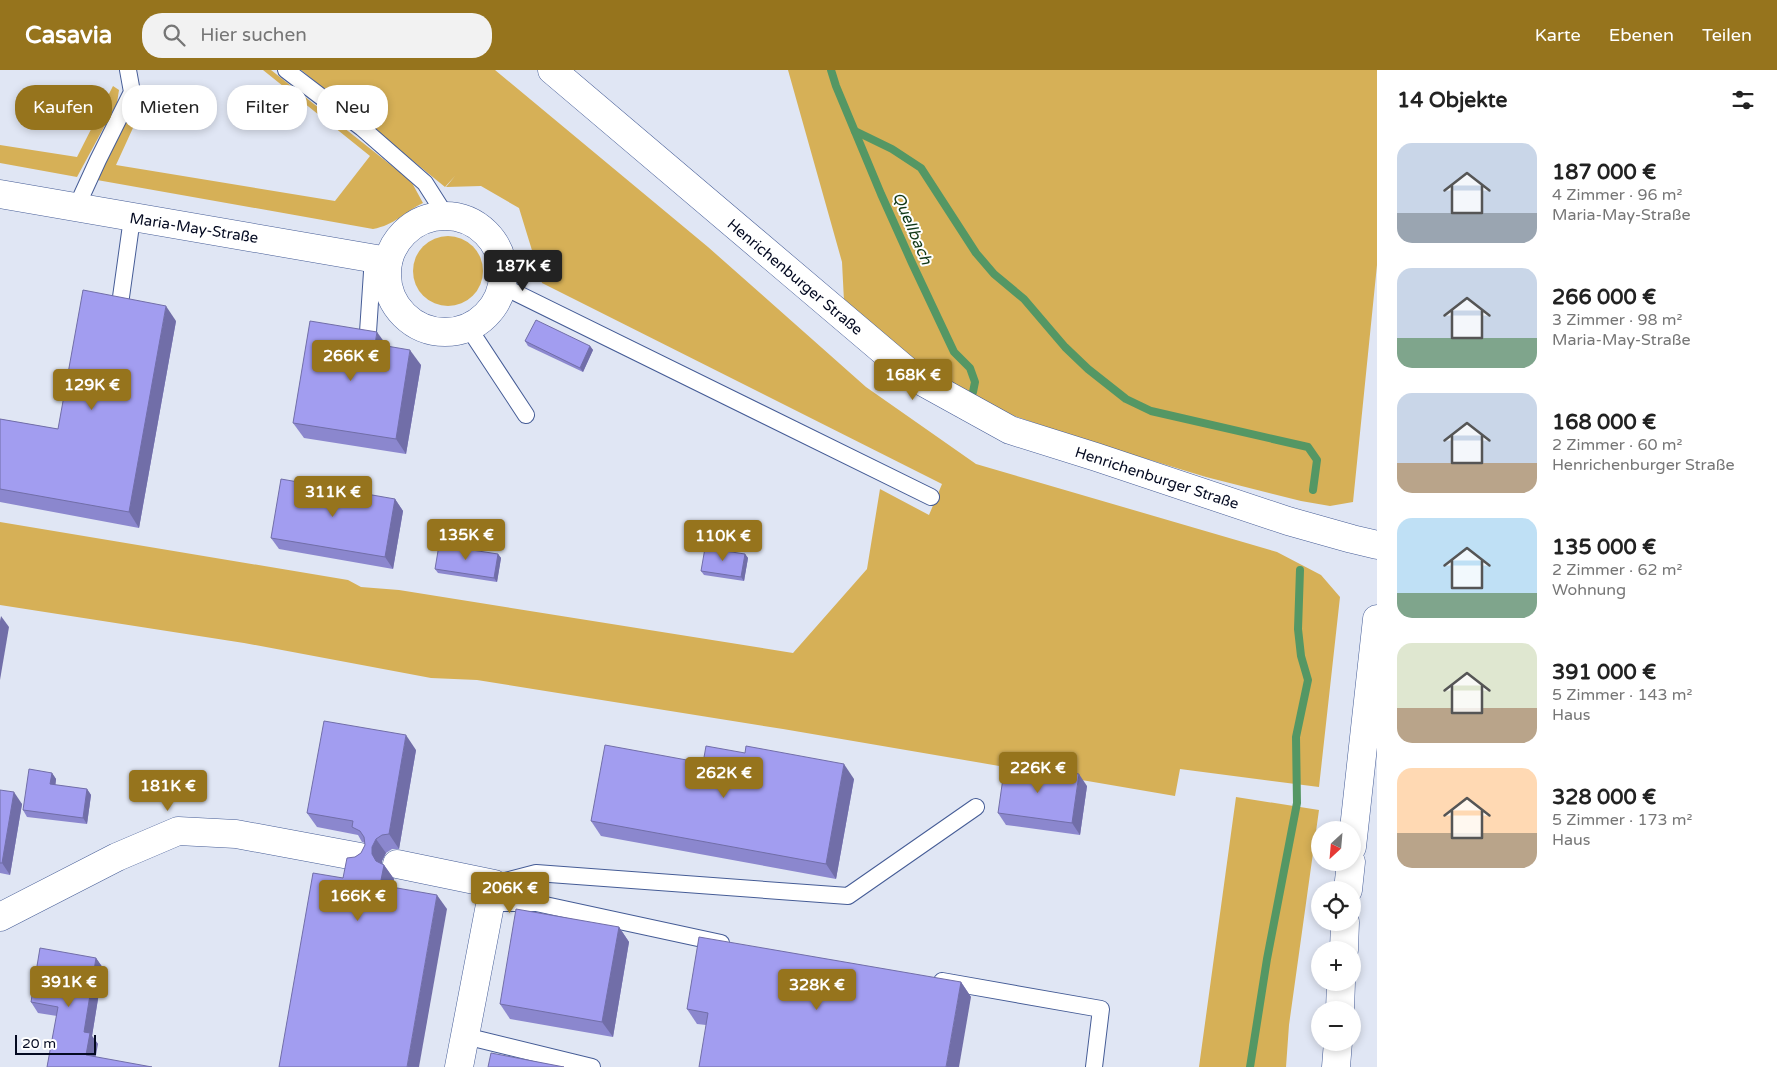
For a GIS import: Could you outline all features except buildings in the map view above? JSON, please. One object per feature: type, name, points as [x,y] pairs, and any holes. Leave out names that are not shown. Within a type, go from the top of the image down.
[{"type":"street","name":"Henrichenburger Straße","points":[[552,70],[914,377],[1010,430],[1288,521],[1352,540],[1377,545]]},
{"type":"street","name":"Maria-May-Straße","points":[[0,194],[381,259]]},
{"type":"street","points":[[446,216],[466,220],[483,230],[496,246],[503,266],[502,286],[495,303],[484,317],[468,327],[447,332],[426,329],[408,318],[394,302],[381,259],[409,228],[426,219],[446,216]]},
{"type":"street","points":[[1355,821],[1377,619]]},
{"type":"street","points":[[0,917],[117,857],[178,831],[236,834],[360,857]]},
{"type":"street","points":[[396,864],[492,894],[459,1067]]},
{"type":"street","points":[[1336,1067],[1337,1051]]},
{"type":"lane","points":[[76,208],[132,92],[128,70]]},
{"type":"lane","points":[[286,70],[362,128],[425,183],[446,216]]},
{"type":"lane","points":[[121,297],[132,218]]},
{"type":"lane","points":[[368,332],[381,259]]},
{"type":"lane","points":[[502,286],[930,497]]},
{"type":"lane","points":[[468,327],[526,416]]},
{"type":"lane","points":[[492,894],[536,873],[848,896],[976,807]]},
{"type":"lane","points":[[492,894],[738,946]]},
{"type":"lane","points":[[924,978],[1101,1009],[1094,1067]]},
{"type":"lane","points":[[465,1036],[592,1067]]},
{"type":"shaded area","points":[[263,70],[271,70],[290,85],[282,85]]},
{"type":"shaded area","points":[[301,70],[495,70],[708,247],[866,387],[976,464],[1277,552],[1321,575],[1340,597],[1319,787],[1180,769],[1175,796],[783,729],[477,680],[431,678],[244,643],[0,605],[0,522],[348,580],[361,587],[399,590],[793,653],[867,569],[880,489],[929,515],[942,484],[542,283],[519,208],[481,186],[446,187],[455,176],[445,187],[375,130],[388,130],[388,85],[319,85]]},
{"type":"shaded area","points":[[788,70],[1377,70],[1377,265],[1353,502],[1330,506],[1301,501],[1206,477],[1081,439],[1003,412],[933,377],[844,301],[842,262]]},
{"type":"shaded area","points":[[113,86],[119,90],[117,103],[112,112]]},
{"type":"shaded area","points":[[307,99],[317,106],[317,113],[307,105]]},
{"type":"shaded area","points":[[122,129],[132,130],[116,165],[335,201],[370,156],[338,130],[347,130],[411,181],[423,203],[387,225],[373,229],[97,180]]},
{"type":"shaded area","points":[[91,130],[102,130],[77,177],[0,163],[0,145],[77,157]]},
{"type":"shaded area","points":[[455,236],[468,242],[477,251],[481,257],[483,271],[481,285],[473,296],[462,304],[441,306],[434,304],[423,296],[415,285],[413,264],[415,257],[423,246],[434,238]]},
{"type":"shaded area","points":[[1236,797],[1319,810],[1317,821],[1311,821],[1311,867],[1289,1025],[1286,1067],[1199,1067]]},
{"type":"waterway","name":"Quellbach","points":[[831,70],[881,194],[912,263],[954,352],[970,368],[975,382],[973,392]]},
{"type":"waterway","points":[[855,131],[892,149],[921,168],[976,253],[994,274],[1024,299],[1065,347],[1088,369],[1126,399],[1151,411],[1308,447],[1317,460],[1313,490]]},
{"type":"waterway","points":[[1250,1067],[1267,959],[1297,803],[1296,737],[1308,680],[1301,656],[1298,629],[1300,570]]}]
